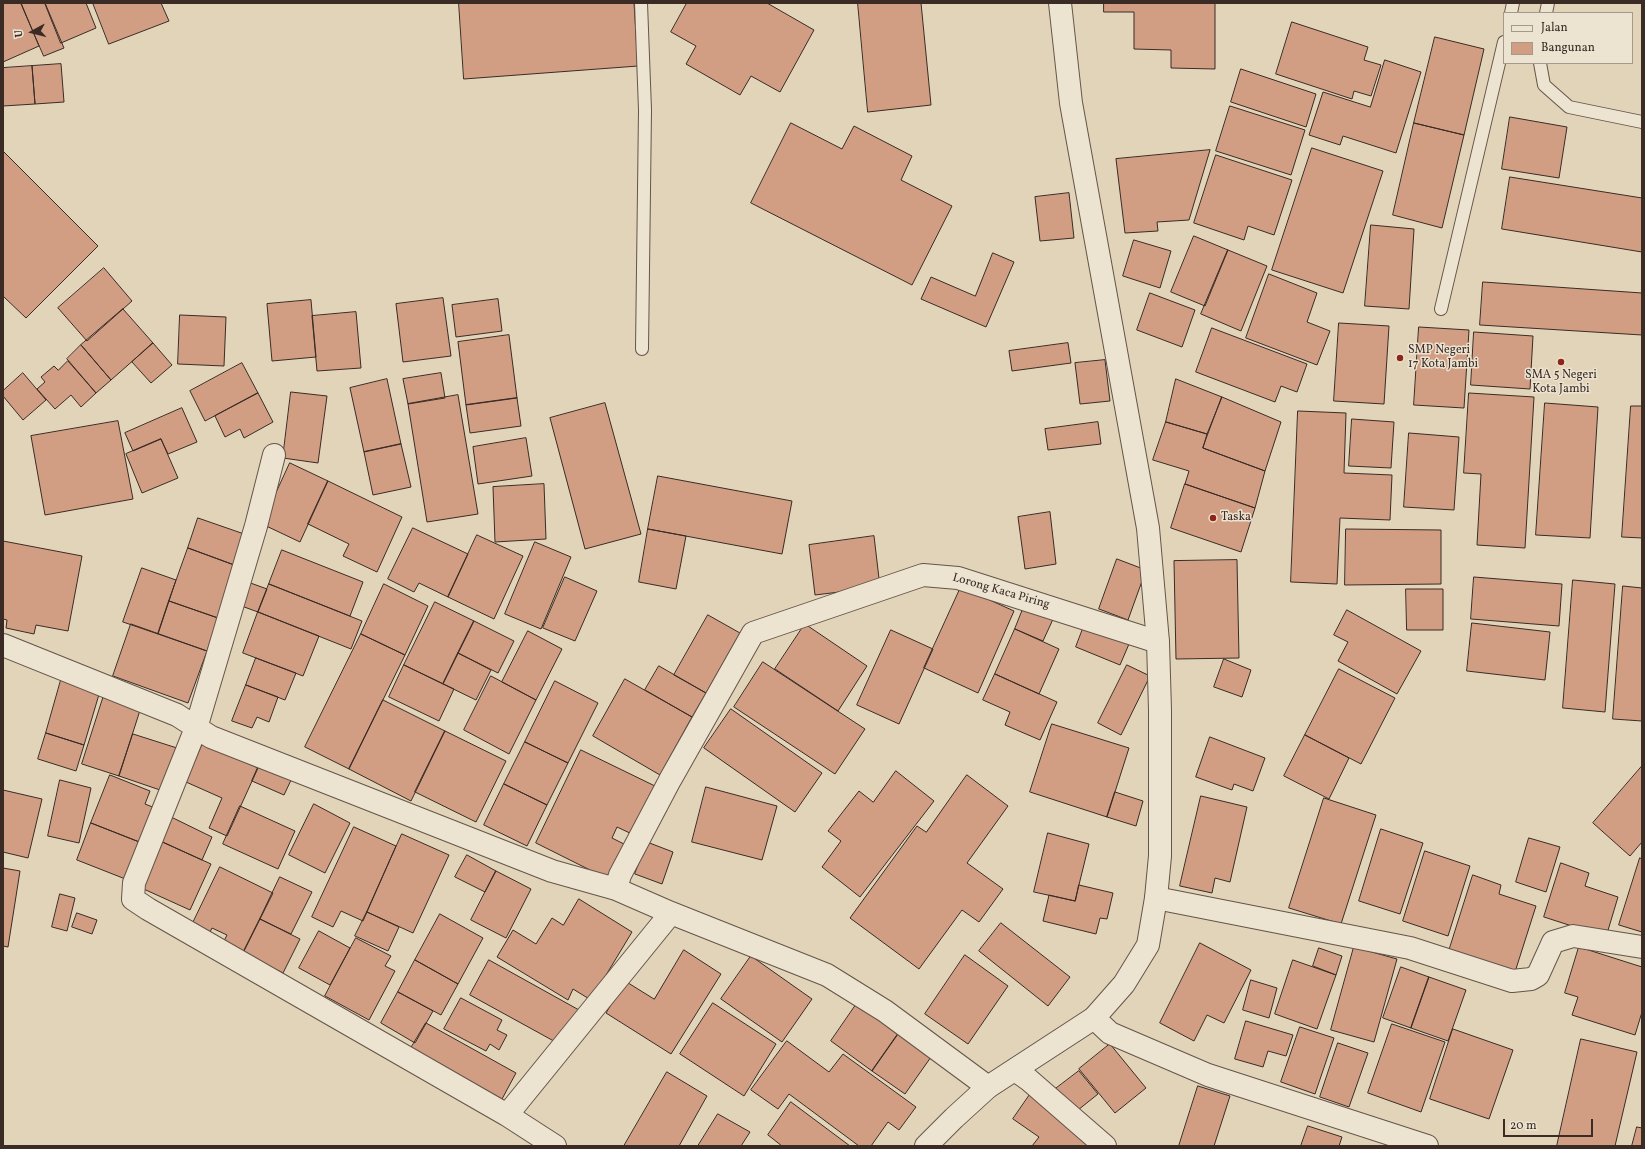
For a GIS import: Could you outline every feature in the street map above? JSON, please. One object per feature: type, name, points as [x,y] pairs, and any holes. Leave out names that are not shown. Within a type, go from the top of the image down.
[{"type":"street","points":[[926,1146],[988,1087],[1094,1018],[1124,984],[1148,945],[1156,898],[1160,856],[1160,710],[1158,642],[1148,528],[1071,103],[1060,3]]},
{"type":"street","points":[[274,455],[256,526],[196,728],[134,883],[133,899],[507,1115],[555,1146]]},
{"type":"street","name":"Lorong Kaca Piring","points":[[616,889],[620,875],[670,780],[753,634],[923,575],[958,578],[1158,642]]},
{"type":"street","points":[[3,645],[177,715],[211,738],[552,871],[616,889],[671,914],[827,975],[885,1011],[988,1087]]},
{"type":"street","points":[[1156,898],[1410,948],[1512,981],[1531,979],[1538,975],[1553,942],[1573,936],[1642,947]]},
{"type":"street","points":[[507,1115],[671,914]]},
{"type":"street","points":[[1094,1018],[1110,1033],[1208,1075],[1427,1146]]},
{"type":"street","points":[[1015,1070],[1029,1080],[1105,1146]]},
{"type":"lane","points":[[641,3],[645,110],[642,349]]},
{"type":"lane","points":[[1441,309],[1503,46]]},
{"type":"lane","points":[[1540,64],[1544,86],[1568,107],[1642,122]]},
{"type":"building","points":[[3,3],[21,3],[39,46],[3,62]]},
{"type":"building","points":[[21,3],[45,3],[64,48],[44,56]]},
{"type":"building","points":[[45,3],[86,3],[96,28],[61,43]]},
{"type":"building","points":[[93,3],[161,3],[169,21],[109,44]]},
{"type":"building","points":[[459,3],[634,3],[638,66],[464,79]]},
{"type":"building","points":[[687,3],[767,3],[814,30],[780,92],[751,76],[740,95],[686,64],[696,46],[671,32]]},
{"type":"building","points":[[858,3],[921,3],[931,105],[868,112]]},
{"type":"building","points":[[1104,3],[1215,3],[1215,69],[1171,68],[1171,50],[1134,49],[1134,12],[1104,12]]},
{"type":"building","points":[[1292,22],[1368,47],[1364,60],[1381,65],[1371,96],[1354,91],[1352,99],[1276,74]]},
{"type":"building","points":[[1435,37],[1484,49],[1464,135],[1414,123]]},
{"type":"building","points":[[1385,60],[1421,72],[1396,153],[1343,136],[1340,145],[1309,135],[1323,92],[1370,107]]},
{"type":"building","points":[[61,64],[64,102],[35,104],[32,66]]},
{"type":"building","points":[[32,66],[35,104],[3,106],[3,68]]},
{"type":"building","points":[[1241,69],[1316,94],[1306,127],[1231,102]]},
{"type":"building","points":[[1230,106],[1305,130],[1291,175],[1216,151]]},
{"type":"building","points":[[1510,117],[1567,127],[1559,178],[1502,169]]},
{"type":"building","points":[[791,123],[842,149],[854,126],[912,156],[901,180],[952,206],[912,285],[751,203]]},
{"type":"building","points":[[1414,123],[1464,135],[1442,228],[1393,215]]},
{"type":"building","points":[[1312,148],[1383,171],[1343,293],[1272,270]]},
{"type":"building","points":[[1210,150],[1189,220],[1157,222],[1158,231],[1125,233],[1116,159]]},
{"type":"building","points":[[3,151],[98,246],[26,318],[3,296]]},
{"type":"building","points":[[1216,155],[1292,180],[1274,235],[1248,226],[1244,240],[1194,223]]},
{"type":"building","points":[[1510,177],[1642,198],[1642,252],[1502,229]]},
{"type":"building","points":[[1069,193],[1074,238],[1040,241],[1035,197]]},
{"type":"building","points":[[1371,225],[1414,229],[1409,309],[1365,306]]},
{"type":"building","points":[[1194,236],[1228,250],[1205,306],[1171,292]]},
{"type":"building","points":[[1134,240],[1171,251],[1160,288],[1123,276]]},
{"type":"building","points":[[1228,250],[1267,266],[1241,331],[1201,314]]},
{"type":"building","points":[[993,253],[1014,262],[986,327],[921,299],[931,277],[975,296]]},
{"type":"building","points":[[104,268],[132,301],[87,341],[58,308]]},
{"type":"building","points":[[1269,274],[1317,293],[1307,322],[1330,331],[1317,365],[1246,338]]},
{"type":"building","points":[[1483,282],[1642,293],[1642,335],[1480,325]]},
{"type":"building","points":[[1150,293],[1195,310],[1182,347],[1137,330]]},
{"type":"building","points":[[443,298],[451,356],[403,362],[396,304]]},
{"type":"building","points":[[498,299],[502,331],[456,337],[452,305]]},
{"type":"building","points":[[311,300],[316,357],[272,361],[267,304]]},
{"type":"building","points":[[123,309],[153,343],[111,380],[81,345]]},
{"type":"building","points":[[356,312],[361,368],[317,371],[312,316]]},
{"type":"building","points":[[180,315],[226,317],[224,366],[178,364]]},
{"type":"building","points":[[1339,323],[1389,326],[1384,404],[1334,401]]},
{"type":"building","points":[[1419,327],[1469,330],[1464,408],[1414,405]]},
{"type":"building","points":[[1212,328],[1307,364],[1297,392],[1281,386],[1275,402],[1196,372]]},
{"type":"building","points":[[1474,332],[1533,336],[1530,389],[1471,385]]},
{"type":"building","points":[[509,335],[517,398],[466,405],[458,342]]},
{"type":"building","points":[[153,343],[172,365],[151,383],[132,362]]},
{"type":"building","points":[[1068,343],[1071,363],[1012,371],[1009,351]]},
{"type":"building","points":[[81,345],[111,380],[96,393],[67,359]]},
{"type":"building","points":[[1105,360],[1110,401],[1080,404],[1075,363]]},
{"type":"building","points":[[68,361],[96,393],[81,407],[71,395],[55,409],[37,389],[45,382],[41,377],[54,366],[58,370]]},
{"type":"building","points":[[242,363],[258,393],[205,421],[190,391]]},
{"type":"building","points":[[23,373],[46,400],[23,420],[3,396],[3,391]]},
{"type":"building","points":[[441,373],[445,398],[408,404],[403,379]]},
{"type":"building","points":[[387,379],[401,444],[364,452],[350,388]]},
{"type":"building","points":[[1176,379],[1222,397],[1207,434],[1166,422]]},
{"type":"building","points":[[291,392],[327,396],[318,463],[283,458]]},
{"type":"building","points":[[258,393],[273,422],[244,438],[240,429],[225,437],[215,416]]},
{"type":"building","points":[[1469,393],[1534,397],[1525,548],[1477,545],[1481,474],[1464,473]]},
{"type":"building","points":[[458,395],[478,514],[427,522],[408,404]]},
{"type":"building","points":[[1222,397],[1281,422],[1265,471],[1203,448]]},
{"type":"building","points":[[517,398],[521,426],[470,433],[466,405]]},
{"type":"building","points":[[605,403],[641,534],[585,549],[550,418]]},
{"type":"building","points":[[1545,403],[1598,407],[1590,538],[1536,535]]},
{"type":"building","points":[[1631,406],[1642,406],[1642,538],[1622,537]]},
{"type":"building","points":[[182,408],[197,442],[168,454],[161,439],[133,451],[125,433]]},
{"type":"building","points":[[1298,411],[1346,413],[1344,473],[1392,475],[1390,520],[1340,518],[1337,584],[1291,582]]},
{"type":"building","points":[[1352,419],[1394,422],[1391,468],[1349,466]]},
{"type":"building","points":[[118,421],[133,499],[45,515],[31,436]]},
{"type":"building","points":[[1098,422],[1101,444],[1048,450],[1045,429]]},
{"type":"building","points":[[1166,422],[1207,434],[1203,448],[1265,471],[1255,508],[1185,484],[1189,471],[1153,460]]},
{"type":"building","points":[[1409,433],[1459,437],[1454,510],[1404,507]]},
{"type":"building","points":[[526,438],[532,476],[478,484],[473,447]]},
{"type":"building","points":[[161,439],[178,478],[142,493],[126,454]]},
{"type":"building","points":[[401,444],[411,487],[373,495],[364,452]]},
{"type":"building","points":[[290,463],[328,481],[300,542],[262,524]]},
{"type":"building","points":[[658,476],[792,501],[782,554],[648,529]]},
{"type":"building","points":[[328,481],[402,517],[377,572],[343,556],[349,544],[308,524]]},
{"type":"building","points":[[544,484],[546,539],[495,542],[493,487]]},
{"type":"building","name":"Taska","points":[[1185,484],[1255,508],[1241,552],[1171,528]]},
{"type":"building","points":[[1050,512],[1056,564],[1025,569],[1018,517]]},
{"type":"building","points":[[198,518],[247,535],[237,566],[188,548]]},
{"type":"building","points":[[413,528],[468,554],[448,597],[419,583],[414,592],[388,579]]},
{"type":"building","points":[[648,529],[686,536],[676,589],[639,582]]},
{"type":"building","points":[[1346,529],[1441,530],[1441,584],[1345,585]]},
{"type":"building","points":[[477,535],[523,556],[494,619],[448,597]]},
{"type":"building","points":[[874,536],[880,587],[815,595],[809,545]]},
{"type":"building","points":[[3,541],[82,556],[68,631],[36,625],[34,634],[6,628],[7,620],[3,619]]},
{"type":"building","points":[[535,542],[571,557],[541,629],[505,614]]},
{"type":"building","points":[[188,548],[237,566],[218,618],[169,601]]},
{"type":"building","points":[[282,550],[363,582],[350,616],[269,584]]},
{"type":"building","points":[[1117,559],[1146,570],[1128,620],[1099,609]]},
{"type":"building","points":[[1237,560],[1239,658],[1176,659],[1174,561]]},
{"type":"building","points":[[142,568],[176,580],[158,634],[123,622]]},
{"type":"building","points":[[565,577],[597,591],[575,641],[543,628]]},
{"type":"building","points":[[1474,577],[1562,584],[1559,626],[1471,619]]},
{"type":"building","points":[[1573,580],[1615,584],[1605,712],[1563,708]]},
{"type":"building","points":[[245,581],[267,589],[258,612],[236,604]]},
{"type":"building","points":[[269,584],[362,621],[351,649],[258,612]]},
{"type":"building","points":[[384,584],[428,606],[405,655],[361,634]]},
{"type":"building","points":[[1623,586],[1642,588],[1642,721],[1613,719]]},
{"type":"building","points":[[961,587],[1014,611],[978,693],[924,668]]},
{"type":"building","points":[[1406,589],[1443,589],[1443,630],[1407,630]]},
{"type":"building","points":[[169,601],[218,618],[207,651],[158,634]]},
{"type":"building","points":[[435,602],[474,621],[443,684],[404,665]]},
{"type":"building","points":[[1025,604],[1054,617],[1043,641],[1015,629]]},
{"type":"building","points":[[1347,610],[1421,651],[1397,694],[1338,661],[1348,642],[1334,635]]},
{"type":"building","points":[[258,612],[319,636],[303,676],[243,653]]},
{"type":"building","points":[[708,615],[740,633],[706,693],[674,675]]},
{"type":"building","points":[[474,621],[514,641],[498,673],[458,653]]},
{"type":"building","points":[[1472,623],[1550,632],[1545,680],[1467,671]]},
{"type":"building","points":[[131,624],[207,651],[188,703],[113,676]]},
{"type":"building","points":[[805,624],[867,666],[838,711],[775,669]]},
{"type":"building","points":[[1084,626],[1129,644],[1120,665],[1076,647]]},
{"type":"building","points":[[1015,629],[1059,649],[1039,694],[995,674]]},
{"type":"building","points":[[891,630],[933,649],[899,724],[857,705]]},
{"type":"building","points":[[528,631],[562,649],[536,700],[502,682]]},
{"type":"building","points":[[361,634],[405,655],[349,769],[305,747]]},
{"type":"building","points":[[458,653],[491,670],[476,700],[443,684]]},
{"type":"building","points":[[256,658],[296,673],[285,700],[246,685]]},
{"type":"building","points":[[1224,659],[1251,670],[1242,697],[1214,687]]},
{"type":"building","points":[[763,662],[865,729],[835,774],[734,707]]},
{"type":"building","points":[[404,665],[454,689],[439,721],[389,697]]},
{"type":"building","points":[[1127,665],[1150,676],[1121,735],[1098,723]]},
{"type":"building","points":[[659,666],[706,693],[692,717],[645,690]]},
{"type":"building","points":[[1339,669],[1395,698],[1361,764],[1305,735]]},
{"type":"building","points":[[995,674],[1057,702],[1040,740],[1005,725],[1010,712],[983,700]]},
{"type":"building","points":[[491,676],[536,700],[509,754],[464,730]]},
{"type":"building","points":[[625,679],[692,717],[660,775],[593,736]]},
{"type":"building","points":[[61,680],[100,691],[84,745],[46,733]]},
{"type":"building","points":[[555,681],[598,703],[568,763],[525,742]]},
{"type":"building","points":[[246,685],[278,697],[269,722],[257,717],[252,728],[232,721]]},
{"type":"building","points":[[105,692],[142,704],[119,776],[82,764]]},
{"type":"building","points":[[383,700],[445,731],[411,801],[349,769]]},
{"type":"building","points":[[731,709],[822,773],[795,812],[704,748]]},
{"type":"building","points":[[1052,724],[1129,748],[1107,817],[1030,792]]},
{"type":"building","points":[[445,731],[506,761],[476,822],[415,792]]},
{"type":"building","points":[[46,733],[84,745],[76,771],[38,759]]},
{"type":"building","points":[[133,734],[177,748],[163,791],[119,776]]},
{"type":"building","points":[[1305,735],[1349,758],[1329,799],[1284,776]]},
{"type":"building","points":[[1210,737],[1265,758],[1253,791],[1234,784],[1232,790],[1196,777]]},
{"type":"building","points":[[525,742],[568,763],[547,805],[504,784]]},
{"type":"building","points":[[203,743],[258,768],[227,836],[209,828],[222,798],[186,782]]},
{"type":"building","points":[[581,750],[657,787],[634,835],[617,827],[612,838],[630,847],[614,882],[536,843]]},
{"type":"building","points":[[260,763],[292,778],[284,795],[252,781]]},
{"type":"building","points":[[1642,766],[1642,842],[1630,856],[1593,823]]},
{"type":"building","points":[[896,771],[934,801],[860,897],[822,867],[841,841],[828,831],[859,791],[873,802]]},
{"type":"building","points":[[110,775],[150,791],[145,804],[160,810],[147,845],[91,823]]},
{"type":"building","points":[[967,775],[1008,806],[967,863],[1003,889],[979,922],[962,910],[919,969],[850,918],[917,826],[926,832]]},
{"type":"building","points":[[60,780],[91,788],[79,843],[48,836]]},
{"type":"building","points":[[504,784],[547,805],[527,846],[484,825]]},
{"type":"building","points":[[706,787],[777,806],[762,860],[692,842]]},
{"type":"building","points":[[3,790],[42,799],[28,858],[3,852]]},
{"type":"building","points":[[1115,792],[1143,801],[1136,826],[1107,817]]},
{"type":"building","points":[[1201,796],[1247,807],[1230,882],[1215,878],[1212,893],[1180,886]]},
{"type":"building","points":[[1324,798],[1376,815],[1341,924],[1289,908]]},
{"type":"building","points":[[314,804],[350,823],[325,873],[289,855]]},
{"type":"building","points":[[240,806],[295,831],[278,869],[223,844]]},
{"type":"building","points":[[169,816],[212,837],[202,860],[158,840]]},
{"type":"building","points":[[91,823],[147,845],[133,882],[77,860]]},
{"type":"building","points":[[354,827],[396,846],[363,921],[341,911],[333,927],[312,917]]},
{"type":"building","points":[[1381,829],[1423,843],[1400,914],[1359,901]]},
{"type":"building","points":[[1048,833],[1089,844],[1075,901],[1034,892]]},
{"type":"building","points":[[402,834],[449,855],[413,933],[367,912]]},
{"type":"building","points":[[1529,838],[1560,847],[1546,892],[1516,882]]},
{"type":"building","points":[[158,840],[211,864],[190,910],[137,886]]},
{"type":"building","points":[[647,842],[673,852],[662,884],[635,874]]},
{"type":"building","points":[[1425,851],[1470,866],[1448,936],[1403,921]]},
{"type":"building","points":[[467,855],[496,871],[485,892],[455,877]]},
{"type":"building","points":[[1640,858],[1642,859],[1642,932],[1619,925]]},
{"type":"building","points":[[1561,863],[1589,873],[1585,886],[1618,897],[1606,937],[1544,917]]},
{"type":"building","points":[[220,867],[273,893],[243,953],[223,943],[227,935],[212,928],[208,936],[191,927]]},
{"type":"building","points":[[3,868],[20,871],[8,947],[3,946]]},
{"type":"building","points":[[496,871],[531,889],[506,938],[471,920]]},
{"type":"building","points":[[1473,875],[1501,885],[1499,894],[1536,906],[1515,972],[1449,951]]},
{"type":"building","points":[[280,877],[312,892],[291,934],[260,919]]},
{"type":"building","points":[[1079,885],[1113,893],[1107,919],[1100,918],[1096,934],[1043,921],[1049,895],[1075,901]]},
{"type":"building","points":[[60,894],[75,898],[67,931],[52,927]]},
{"type":"building","points":[[579,899],[632,932],[591,1000],[573,989],[568,1000],[497,957],[513,930],[536,944],[552,918],[563,925]]},
{"type":"building","points":[[367,912],[399,927],[388,951],[355,936]]},
{"type":"building","points":[[77,913],[97,920],[92,934],[72,927]]},
{"type":"building","points":[[440,914],[483,938],[458,984],[415,960]]},
{"type":"building","points":[[260,919],[300,939],[283,973],[243,953]]},
{"type":"building","points":[[1001,923],[1070,977],[1048,1006],[979,951]]},
{"type":"building","points":[[319,931],[350,948],[330,985],[299,968]]},
{"type":"building","points":[[356,938],[391,956],[385,966],[395,971],[369,1020],[325,996]]},
{"type":"building","points":[[1200,943],[1251,970],[1224,1023],[1207,1015],[1194,1041],[1160,1023]]},
{"type":"building","points":[[1354,947],[1397,959],[1374,1042],[1331,1030]]},
{"type":"building","points":[[1579,947],[1642,967],[1642,1012],[1635,1035],[1572,1015],[1578,997],[1565,993]]},
{"type":"building","points":[[1319,948],[1342,956],[1336,975],[1313,966]]},
{"type":"building","points":[[684,950],[721,974],[671,1054],[606,1013],[625,981],[654,999]]},
{"type":"building","points":[[965,955],[1008,986],[968,1044],[925,1014]]},
{"type":"building","points":[[751,956],[812,999],[782,1042],[721,999]]},
{"type":"building","points":[[415,960],[458,984],[441,1015],[398,992]]},
{"type":"building","points":[[489,960],[579,1010],[561,1045],[470,995]]},
{"type":"building","points":[[1293,960],[1336,975],[1317,1029],[1275,1014]]},
{"type":"building","points":[[1401,967],[1429,977],[1411,1028],[1383,1018]]},
{"type":"building","points":[[1429,977],[1466,990],[1448,1041],[1411,1028]]},
{"type":"building","points":[[1251,980],[1277,988],[1269,1018],[1243,1010]]},
{"type":"building","points":[[398,992],[433,1011],[415,1043],[381,1023]]},
{"type":"building","points":[[461,998],[502,1020],[497,1030],[507,1035],[499,1050],[490,1044],[486,1051],[444,1029]]},
{"type":"building","points":[[860,999],[898,1034],[872,1071],[831,1041]]},
{"type":"building","points":[[713,1003],[776,1044],[744,1096],[680,1054]]},
{"type":"building","points":[[1246,1021],[1293,1035],[1286,1056],[1268,1051],[1263,1067],[1235,1059]]},
{"type":"building","points":[[426,1023],[516,1073],[502,1099],[411,1048]]},
{"type":"building","points":[[1392,1024],[1445,1042],[1421,1112],[1368,1093]]},
{"type":"building","points":[[1300,1027],[1334,1038],[1315,1094],[1281,1082]]},
{"type":"building","points":[[1453,1029],[1513,1050],[1489,1119],[1430,1099]]},
{"type":"building","points":[[898,1034],[931,1057],[905,1094],[872,1071]]},
{"type":"building","points":[[1581,1039],[1637,1052],[1615,1146],[1557,1146]]},
{"type":"building","points":[[787,1041],[829,1072],[843,1054],[916,1107],[899,1130],[888,1122],[871,1146],[859,1146],[789,1094],[778,1109],[751,1090]]},
{"type":"building","points":[[1338,1043],[1368,1053],[1349,1107],[1320,1097]]},
{"type":"building","points":[[1110,1044],[1146,1088],[1115,1113],[1079,1069]]},
{"type":"building","points":[[1079,1071],[1098,1094],[1073,1114],[1054,1090]]},
{"type":"building","points":[[667,1072],[707,1096],[679,1146],[624,1146]]},
{"type":"building","points":[[1198,1086],[1230,1096],[1214,1146],[1179,1146]]},
{"type":"building","points":[[1031,1093],[1096,1146],[1032,1146],[1039,1137],[1013,1119]]},
{"type":"building","points":[[791,1102],[850,1146],[782,1146],[768,1135]]},
{"type":"building","points":[[718,1114],[750,1132],[741,1146],[698,1146]]},
{"type":"building","points":[[1308,1126],[1342,1137],[1339,1146],[1301,1146]]},
{"type":"building","points":[[1637,1127],[1642,1128],[1642,1146],[1632,1146]]},
{"type":"place","name":"SMP Negeri 17 Kota Jambi","points":[[1400,358]]},
{"type":"place","name":"SMA 5 Negeri Kota Jambi","points":[[1561,362]]},
{"type":"place","name":"Taska","points":[[1213,518]]}]
